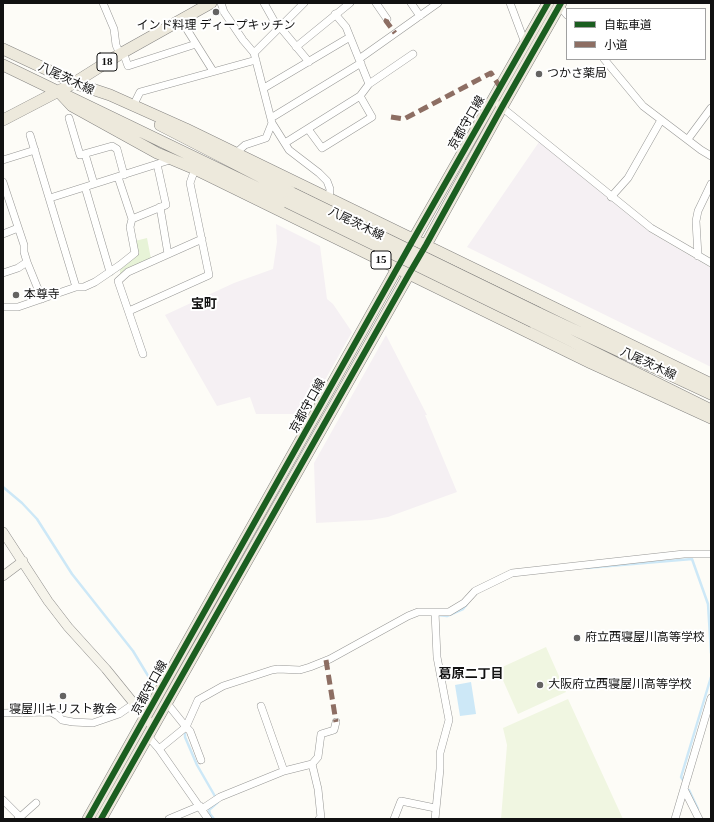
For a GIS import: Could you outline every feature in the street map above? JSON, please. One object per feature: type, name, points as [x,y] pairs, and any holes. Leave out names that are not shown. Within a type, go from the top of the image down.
[{"type":"main road","name":"18","points":[[3,120],[74,83],[122,53],[211,3]]},
{"type":"main road","name":"京都守口線","points":[[88,819],[148,726],[166,702],[408,274],[426,245],[497,103],[525,43],[548,3]]},
{"type":"main road","name":"京都守口線","points":[[101,819],[148,726],[413,240],[559,4]]},
{"type":"main road","name":"八尾茨木線","points":[[3,48],[152,121],[289,197]]},
{"type":"main road","name":"八尾茨木線","points":[[3,65],[21,75],[289,197],[536,317],[711,410]]},
{"type":"main road","name":"15","points":[[74,83],[110,95],[186,129],[711,384]]},
{"type":"main road","name":"15","points":[[58,91],[72,106],[157,152],[195,168],[590,363],[711,418]]},
{"type":"main road","name":"八尾茨木線","points":[[536,317],[711,394]]},
{"type":"street","points":[[103,3],[114,29],[116,45],[122,53],[128,66],[196,44]]},
{"type":"street","points":[[221,3],[224,12],[255,56],[272,121],[289,150],[327,181],[330,189],[329,199]]},
{"type":"street","points":[[264,3],[279,27],[309,62]]},
{"type":"street","points":[[133,106],[140,92],[213,71],[255,56],[279,27],[304,3]]},
{"type":"street","points":[[296,47],[350,3]]},
{"type":"street","points":[[376,3],[387,19]]},
{"type":"street","points":[[411,3],[420,16]]},
{"type":"street","points":[[236,154],[244,145],[266,138],[272,121],[360,61],[438,3]]},
{"type":"street","points":[[510,3],[525,43]]},
{"type":"street","points":[[559,4],[566,14]]},
{"type":"street","points":[[335,14],[346,27],[370,84]]},
{"type":"street","points":[[181,20],[213,71]]},
{"type":"street","points":[[264,88],[350,37]]},
{"type":"street","points":[[285,143],[360,96],[370,84],[413,54]]},
{"type":"street","points":[[605,60],[643,106],[711,156]]},
{"type":"street","points":[[308,129],[322,148],[372,117],[360,96]]},
{"type":"street","points":[[497,103],[651,228],[711,263]]},
{"type":"street","points":[[688,139],[711,108]]},
{"type":"street","points":[[3,306],[18,307],[76,287],[84,288],[112,271],[135,252],[130,227],[132,219],[121,176],[117,149],[112,146],[80,155],[69,118]]},
{"type":"street","points":[[612,197],[628,178],[661,120]]},
{"type":"street","points":[[30,135],[76,287]]},
{"type":"street","points":[[3,160],[35,150]]},
{"type":"street","points":[[85,154],[94,184]]},
{"type":"street","points":[[50,198],[173,159]]},
{"type":"street","points":[[132,219],[166,205],[157,164]]},
{"type":"street","points":[[129,311],[209,275],[190,183],[195,168]]},
{"type":"street","points":[[3,182],[24,245],[24,252],[27,262],[42,299]]},
{"type":"street","points":[[698,256],[696,221],[698,210],[711,184]]},
{"type":"street","points":[[85,187],[112,271],[118,280],[143,354]]},
{"type":"street","points":[[160,207],[168,254]]},
{"type":"street","points":[[3,234],[18,228]]},
{"type":"street","points":[[118,280],[128,272],[202,239]]},
{"type":"street","points":[[3,273],[18,268],[27,262]]},
{"type":"street","points":[[3,532],[48,600],[68,627],[135,703],[159,749],[208,819]]},
{"type":"street","points":[[159,749],[186,727],[198,700],[223,686],[272,670],[300,670],[310,667],[330,659],[418,612],[435,615],[449,612],[458,608],[475,591],[512,573],[684,554],[711,554]]},
{"type":"street","points":[[3,576],[23,561]]},
{"type":"street","points":[[434,819],[440,769],[440,753],[449,720],[436,657],[435,615]]},
{"type":"street","points":[[675,819],[711,698]]},
{"type":"street","points":[[166,702],[190,731],[202,760]]},
{"type":"street","points":[[3,713],[50,712],[62,720],[93,723],[118,714],[135,703]]},
{"type":"street","points":[[260,706],[284,771]]},
{"type":"street","points":[[169,819],[201,807],[220,797],[284,771],[312,764],[318,757],[321,734],[334,730],[336,722]]},
{"type":"street","points":[[312,764],[318,789],[320,819]]},
{"type":"street","points":[[684,789],[699,819]]},
{"type":"street","points":[[3,800],[19,818],[36,802]]},
{"type":"street","points":[[394,819],[402,801],[435,808]]},
{"type":"shaded area","points":[[539,142],[651,233],[711,268],[711,367],[467,247]]},
{"type":"shaded area","points":[[276,224],[320,246],[327,299],[333,304],[352,332],[302,421],[296,414],[256,414],[250,397],[217,406],[165,315],[234,283],[273,269],[277,242]]},
{"type":"shaded area","points":[[386,335],[427,415],[425,415],[457,492],[388,517],[371,520],[316,523],[314,463]]},
{"type":"green space","points":[[147,238],[151,259],[120,275],[120,270],[134,258],[135,241]]},
{"type":"green space","points":[[546,647],[566,692],[518,714],[498,669]]},
{"type":"green space","points":[[568,699],[623,819],[501,819],[507,745],[503,728]]},
{"type":"water","points":[[471,682],[476,714],[460,716],[455,685]]},
{"type":"waterway","points":[[3,487],[22,503],[37,519],[72,574],[133,651],[153,684]]},
{"type":"waterway","points":[[586,568],[692,559],[708,604],[711,653]]},
{"type":"waterway","points":[[437,615],[447,616],[463,609],[467,604]]},
{"type":"waterway","points":[[683,780],[681,777],[711,677]]},
{"type":"waterway","points":[[185,734],[197,765],[216,798]]},
{"type":"waterway","points":[[689,790],[698,809]]},
{"type":"waterway","points":[[214,819],[209,810],[218,802],[217,801]]},
{"type":"marked path","points":[[387,19],[386,21],[395,33]]},
{"type":"marked path","points":[[391,117],[404,119],[491,73],[500,87]]},
{"type":"marked path","points":[[326,660],[336,722]]},
{"type":"cycle path","points":[[88,819],[413,240],[548,3]]},
{"type":"cycle path","points":[[101,819],[426,245],[561,3]]},
{"type":"place","name":"インド料理 ディープキッチン","points":[[216,12]]},
{"type":"place","name":"つかさ薬局","points":[[539,74]]},
{"type":"place","name":"本尊寺","points":[[16,295]]},
{"type":"place","name":"府立西寝屋川高等学校","points":[[577,638]]},
{"type":"place","name":"大阪府立西寝屋川高等学校","points":[[540,685]]},
{"type":"place","name":"寝屋川キリスト教会","points":[[63,696]]},
{"type":"district","name":"宝町","points":[[204,305]]},
{"type":"district","name":"葛原二丁目","points":[[471,675]]}]
